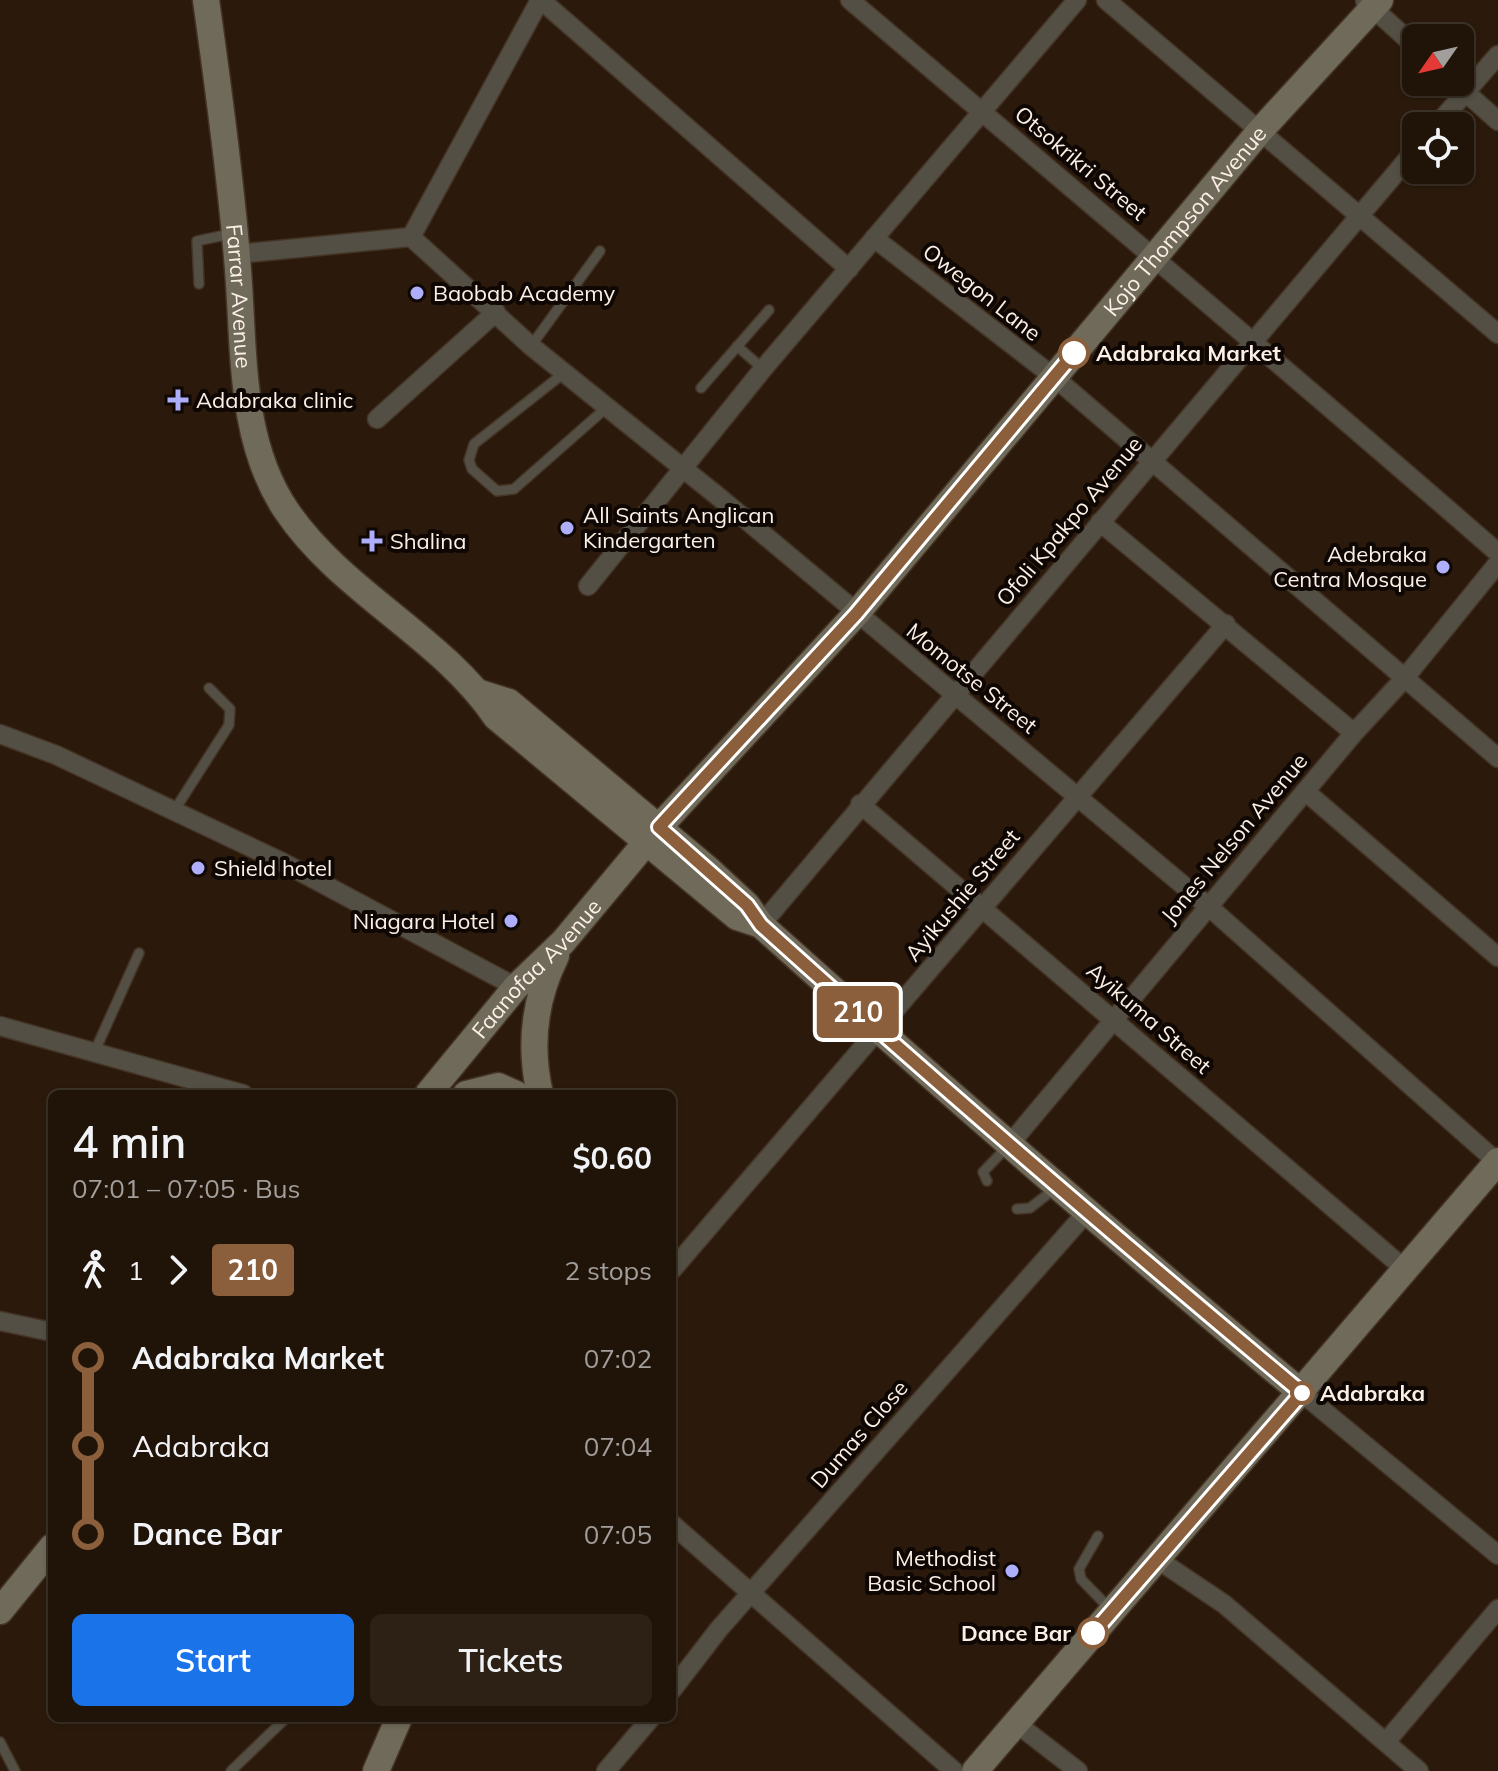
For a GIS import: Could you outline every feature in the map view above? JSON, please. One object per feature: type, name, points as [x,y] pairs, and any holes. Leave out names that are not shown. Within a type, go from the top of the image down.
[{"type":"main road","name":"Farrar Avenue","points":[[206,0],[236,244],[252,425],[263,466],[286,510],[366,593],[480,693],[509,702],[737,917],[761,925],[1086,1213],[1302,1393]]},
{"type":"main road","name":"Kojo Thompson Avenue","points":[[652,836],[856,614],[1259,132],[1372,3]]},
{"type":"main road","name":"Faanofaa Avenue","points":[[431,1090],[516,987],[563,942],[652,836]]},
{"type":"main road","points":[[539,1090],[534,1068],[534,1026],[542,985],[563,942]]},
{"type":"main road","points":[[482,1090],[498,1086],[507,1090]]},
{"type":"main road","points":[[975,1771],[1498,1161]]},
{"type":"main road","points":[[3,1601],[48,1551]]},
{"type":"main road","points":[[376,1771],[397,1722]]},
{"type":"street","points":[[236,244],[411,237],[541,0],[849,269]]},
{"type":"street","name":"Otsokrikri Street","points":[[850,0],[1157,256],[1498,553]]},
{"type":"street","points":[[588,586],[763,369],[1077,0]]},
{"type":"street","points":[[1106,0],[1498,334]]},
{"type":"street","points":[[1372,3],[1402,33]]},
{"type":"street","points":[[1474,75],[1498,55]]},
{"type":"street","points":[[1470,96],[1498,121]]},
{"type":"street","name":"Ofoli Kpakpo Avenue","points":[[761,925],[1402,165]]},
{"type":"street","name":"Momotse Street","points":[[411,237],[531,346],[957,695],[1208,906],[1498,1161]]},
{"type":"street","name":"Owegon Lane","points":[[874,238],[1054,377],[1403,680],[1498,758]]},
{"type":"street","points":[[377,419],[496,312]]},
{"type":"street","points":[[1100,522],[1354,733]]},
{"type":"street","name":"Jones Nelson Avenue","points":[[1009,1145],[1354,733],[1403,680],[1498,563]]},
{"type":"street","name":"Ayikushie Street","points":[[676,1265],[1226,624]]},
{"type":"street","points":[[0,734],[56,755],[282,862],[516,987]]},
{"type":"street","points":[[1305,791],[1498,957]]},
{"type":"street","name":"Ayikuma Street","points":[[860,804],[1406,1270]]},
{"type":"street","points":[[0,1026],[228,1090]]},
{"type":"street","name":"Dumas Close","points":[[676,1685],[750,1595],[1086,1213]]},
{"type":"street","points":[[0,1321],[48,1331]]},
{"type":"street","points":[[1302,1393],[1498,1555]]},
{"type":"street","points":[[676,1528],[954,1771]]},
{"type":"street","points":[[1157,1559],[1224,1604],[1419,1771]]},
{"type":"street","points":[[1386,1742],[1498,1609]]},
{"type":"street","points":[[606,1771],[648,1722]]},
{"type":"street","points":[[1016,1723],[1078,1771]]},
{"type":"lane","points":[[199,284],[197,241],[236,244]]},
{"type":"lane","points":[[531,346],[600,251]]},
{"type":"lane","points":[[701,388],[769,310]]},
{"type":"lane","points":[[737,346],[763,369]]},
{"type":"lane","points":[[564,373],[474,444],[469,460],[472,469],[497,491],[514,489],[606,408]]},
{"type":"lane","points":[[174,811],[229,725],[230,709],[209,688]]},
{"type":"lane","points":[[94,1053],[139,953]]},
{"type":"lane","points":[[987,1181],[983,1172],[1009,1145]]},
{"type":"lane","points":[[1017,1209],[1030,1208],[1057,1187]]},
{"type":"lane","points":[[1098,1536],[1079,1569],[1081,1579],[1112,1611]]},
{"type":"lane","points":[[231,1771],[282,1722]]},
{"type":"lane","points":[[0,1742],[15,1771]]},
{"type":"bus line","name":"210","points":[[1074,353],[856,614],[659,827],[747,905],[761,925],[879,1031],[1086,1213],[1302,1393],[1093,1633]]},
{"type":"place","name":"Baobab Academy","points":[[417,293]]},
{"type":"place","name":"Adabraka Market","points":[[1074,353]]},
{"type":"place","name":"Adabraka clinic","points":[[178,400]]},
{"type":"place","name":"All Saints Anglican Kindergarten","points":[[567,528]]},
{"type":"place","name":"Shalina","points":[[372,541]]},
{"type":"place","name":"Adebraka Centra Mosque","points":[[1443,567]]},
{"type":"place","name":"Shield hotel","points":[[198,868]]},
{"type":"place","name":"Niagara Hotel","points":[[511,921]]},
{"type":"place","name":"Adabraka","points":[[1302,1393]]},
{"type":"place","name":"Methodist Basic School","points":[[1012,1571]]},
{"type":"place","name":"Dance Bar","points":[[1093,1633]]}]
